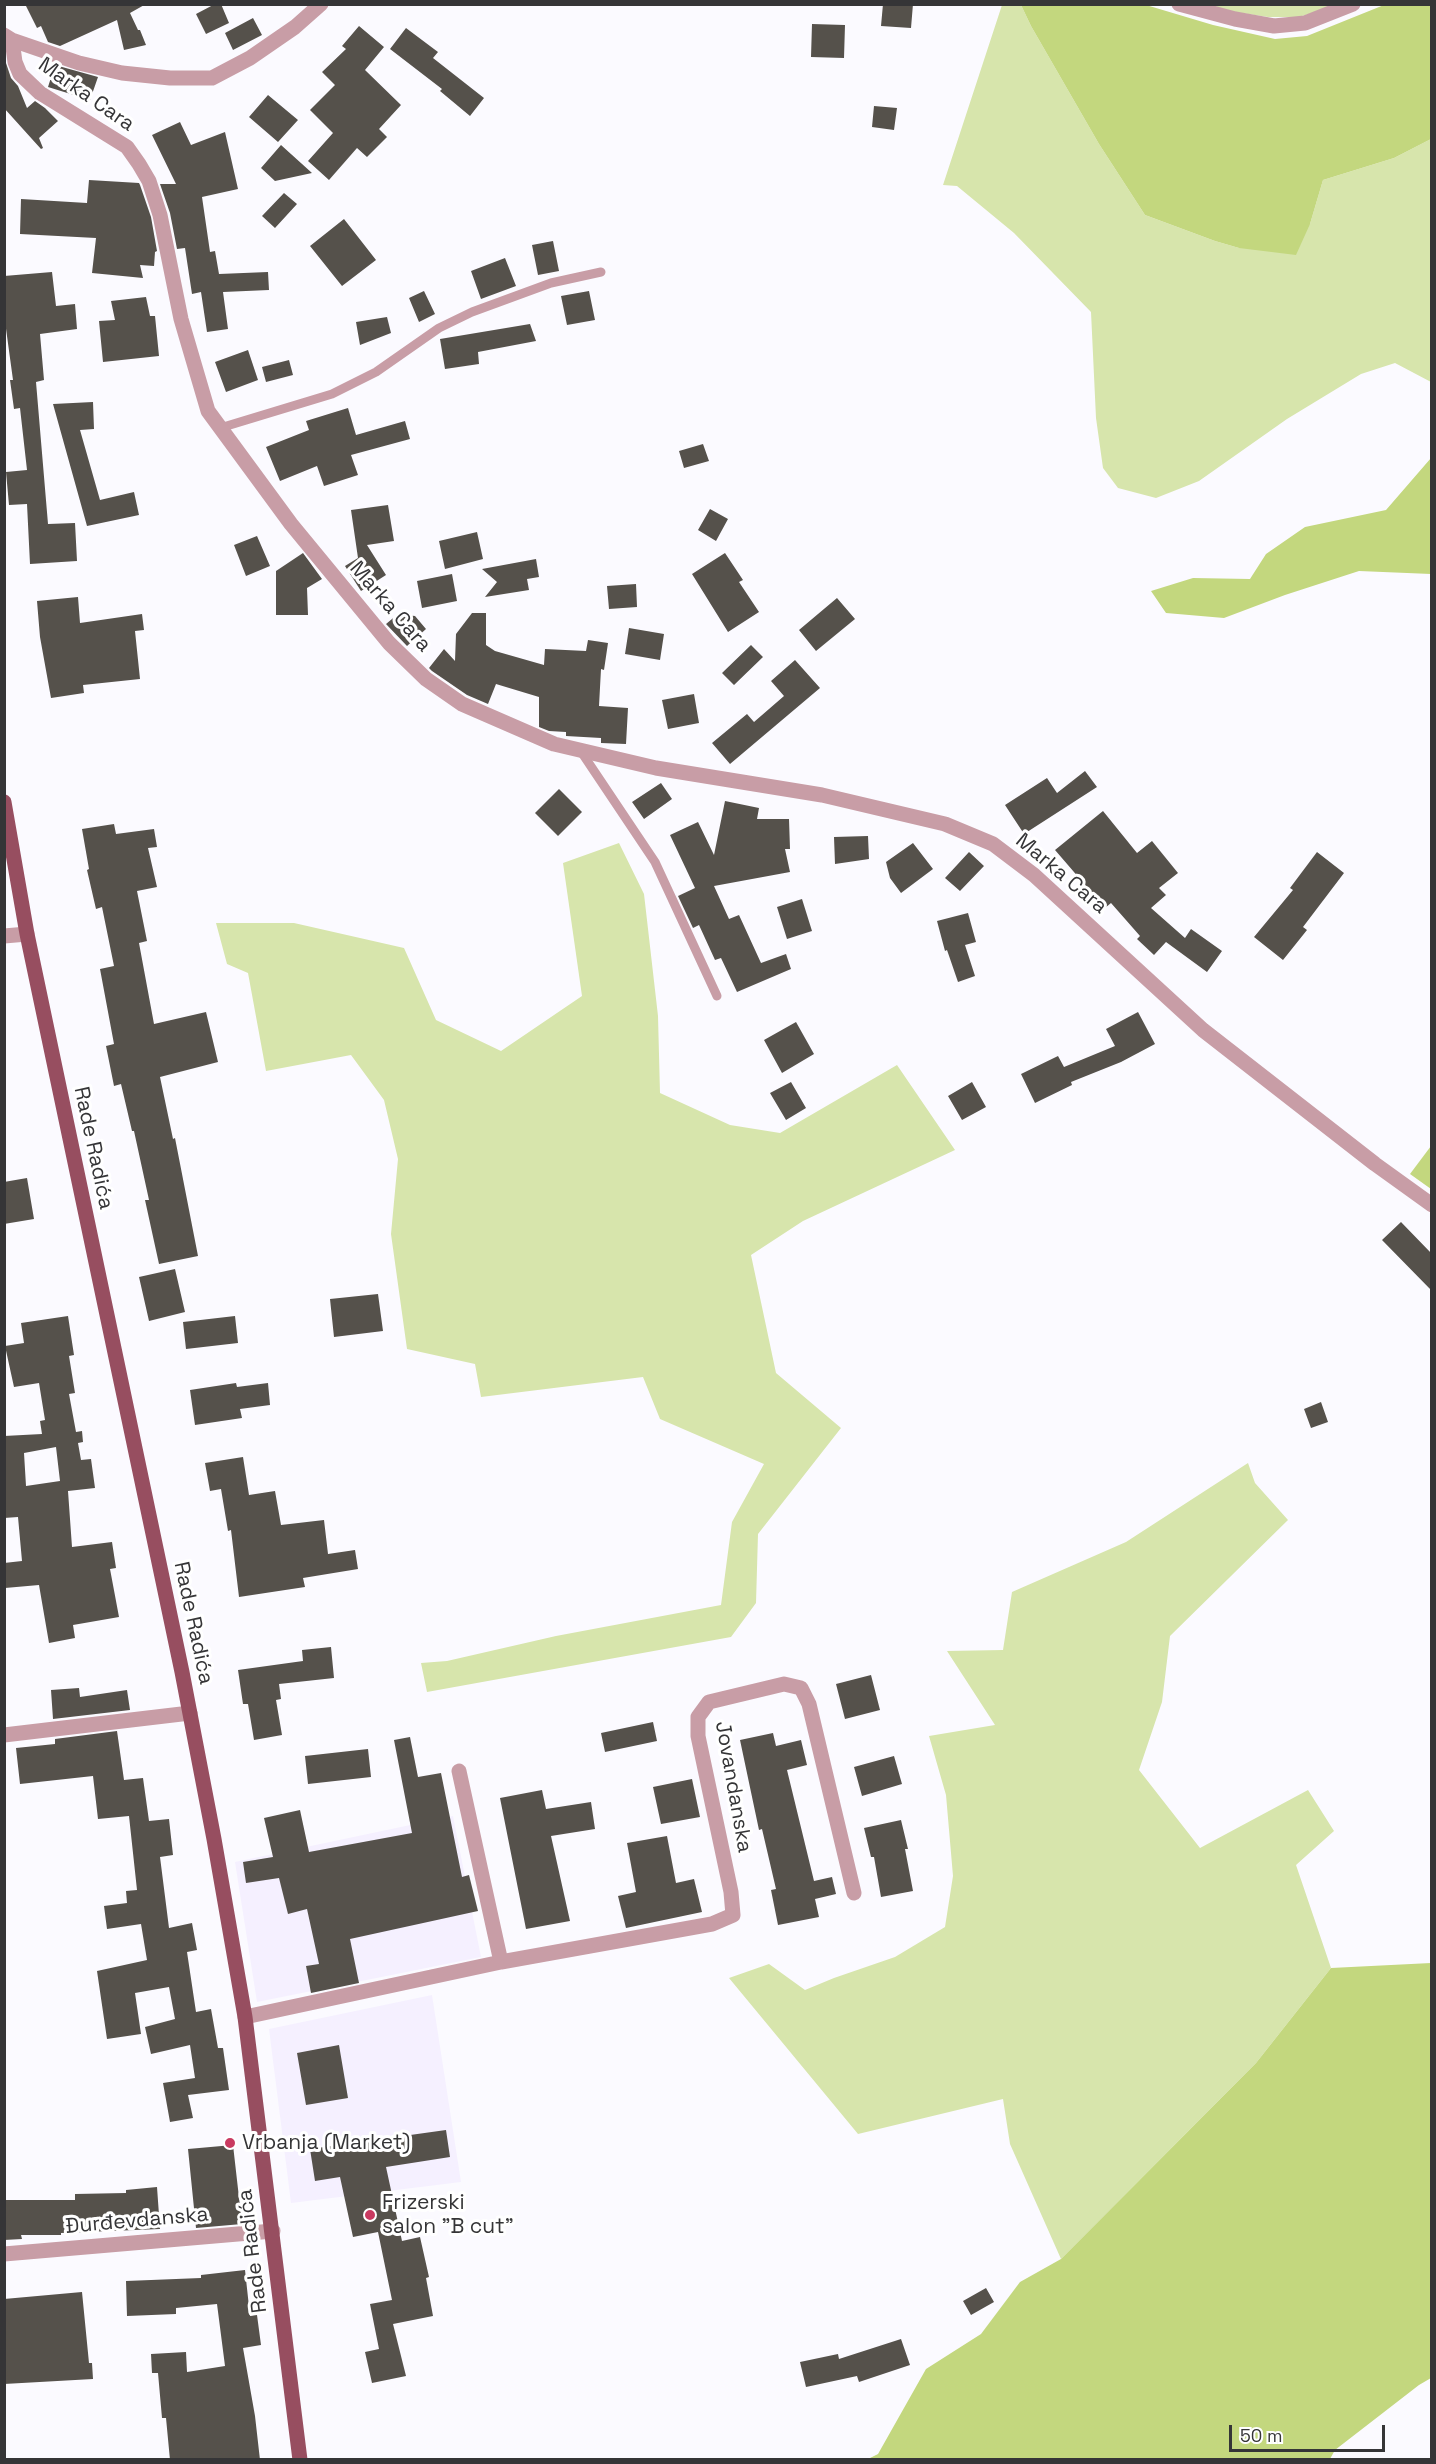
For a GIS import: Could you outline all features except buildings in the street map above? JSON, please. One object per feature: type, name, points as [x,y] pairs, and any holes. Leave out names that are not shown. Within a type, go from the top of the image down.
[{"type":"main road","name":"Rade Radića","points":[[4,802],[9,860],[27,934],[204,1780],[245,2017],[300,2460]]},
{"type":"street","points":[[8,38],[79,63],[122,73],[170,78],[212,78],[250,58],[295,27],[321,4]]},
{"type":"street","points":[[1179,4],[1235,20],[1274,26],[1305,23],[1353,4]]},
{"type":"street","name":"Marka Cara","points":[[8,38],[20,74],[40,93],[127,147],[149,181],[160,215],[181,319],[208,411],[291,524],[389,644],[426,679],[462,704],[554,744],[656,768],[844,800],[945,824],[993,844],[1042,883],[1203,1030],[1431,1205]]},
{"type":"street","points":[[4,936],[27,934]]},
{"type":"street","name":"Jovandanska","points":[[245,2017],[501,1962],[712,1924],[733,1915],[731,1892],[698,1736],[698,1717],[709,1702],[784,1684],[801,1688],[809,1704],[854,1893]]},
{"type":"street","points":[[4,1735],[190,1713]]},
{"type":"street","points":[[459,1771],[501,1962]]},
{"type":"street","name":"Đurđevdanska","points":[[4,2254],[273,2231]]},
{"type":"lane","points":[[220,428],[332,394],[376,372],[439,328],[472,312],[551,283],[601,272]]},
{"type":"lane","points":[[580,750],[655,862],[717,996]]},
{"type":"shaded area","points":[[453,1816],[481,1957],[257,2002],[235,1862]]},
{"type":"shaded area","points":[[432,1995],[461,2182],[291,2203],[269,2029]]},
{"type":"green space","points":[[1002,5],[1021,5],[1099,144],[1145,215],[1215,241],[1239,248],[1310,224],[1323,180],[1394,158],[1431,139],[1431,382],[1395,363],[1361,374],[1287,419],[1199,481],[1156,498],[1118,488],[1103,468],[1096,418],[1091,312],[1014,233],[957,186],[943,185]]},
{"type":"green space","points":[[1021,5],[1146,5],[1213,25],[1275,39],[1307,36],[1384,5],[1429,5],[1432,8],[1431,139],[1394,158],[1323,180],[1310,224],[1296,255],[1239,248],[1215,241],[1145,215],[1099,144]]},
{"type":"green space","points":[[1210,5],[1338,5],[1299,17],[1268,17]]},
{"type":"green space","points":[[1431,458],[1431,574],[1359,571],[1224,618],[1166,613],[1151,591],[1193,578],[1250,579],[1266,554],[1305,527],[1386,510]]},
{"type":"green space","points":[[619,843],[644,894],[658,1016],[660,1093],[730,1125],[780,1133],[897,1065],[955,1150],[803,1221],[751,1255],[776,1373],[841,1428],[758,1534],[756,1603],[731,1637],[427,1692],[421,1663],[447,1661],[556,1636],[721,1605],[732,1522],[764,1464],[660,1419],[643,1377],[481,1397],[475,1364],[407,1349],[391,1234],[398,1159],[384,1100],[351,1055],[266,1071],[248,973],[227,964],[216,923],[294,923],[404,948],[436,1020],[501,1051],[582,996],[563,863]]},
{"type":"green space","points":[[1431,1146],[1431,1189],[1410,1174]]},
{"type":"green space","points":[[1248,1463],[1255,1483],[1288,1520],[1170,1636],[1162,1702],[1139,1770],[1200,1848],[1308,1790],[1334,1831],[1296,1865],[1331,1968],[1256,2063],[1061,2259],[1010,2144],[1003,2099],[858,2134],[729,1978],[769,1964],[805,1990],[895,1957],[945,1927],[953,1876],[946,1795],[929,1736],[995,1725],[947,1651],[1003,1650],[1012,1592],[1126,1542]]},
{"type":"green space","points":[[1431,1963],[1431,2378],[1335,2450],[1330,2459],[868,2459],[878,2454],[926,2369],[981,2334],[1020,2282],[1061,2259],[1256,2063],[1331,1968]]},
{"type":"place","name":"Vrbanja (Market)","points":[[230,2143]]},
{"type":"place","name":"Frizerski salon \"B cut\"","points":[[370,2215]]}]
